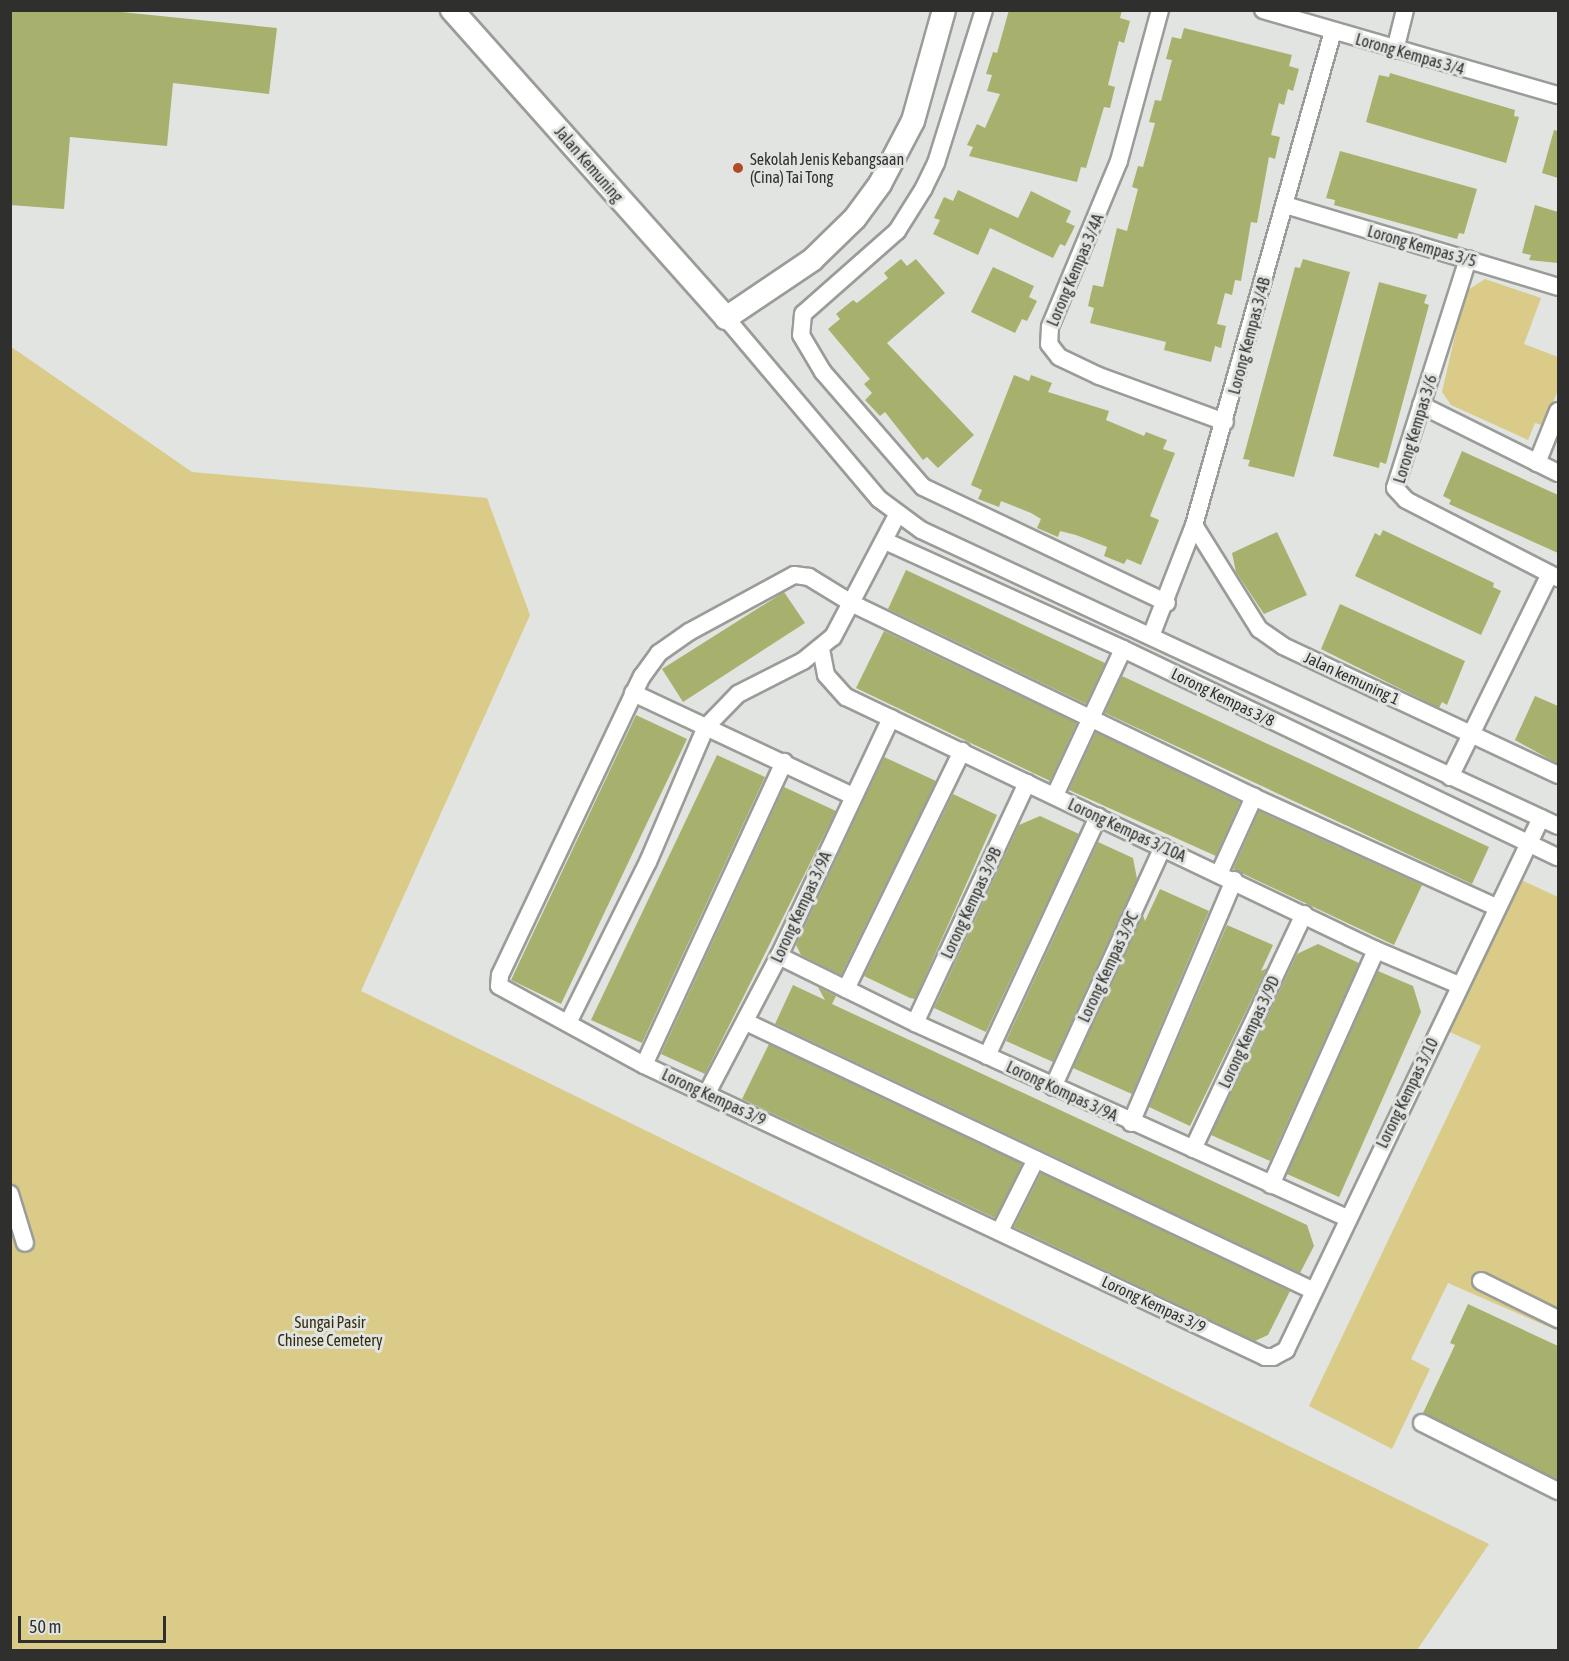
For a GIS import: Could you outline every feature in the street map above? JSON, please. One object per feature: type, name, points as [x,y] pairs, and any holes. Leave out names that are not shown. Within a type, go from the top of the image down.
[{"type":"street","name":"Jalan Kemuning","points":[[452,10],[726,318]]},
{"type":"street","points":[[944,10],[913,121],[880,184],[855,218],[812,260],[726,318],[815,425],[897,516],[921,530],[1558,826]]},
{"type":"street","points":[[984,10],[936,163],[924,188],[897,231],[803,314],[801,335],[823,372],[923,487],[1167,603]]},
{"type":"street","name":"Lorong Kempas 3/4A","points":[[1160,10],[1119,161],[1050,327],[1049,344],[1059,357],[1099,376],[1225,422]]},
{"type":"street","name":"Lorong Kempas 3/4","points":[[1263,10],[1395,50],[1558,95]]},
{"type":"street","points":[[1395,50],[1405,10]]},
{"type":"street","name":"Lorong Kempas 3/4B","points":[[1151,636],[1167,603],[1194,525],[1225,422],[1333,31]]},
{"type":"street","name":"Lorong Kempas 3/5","points":[[1285,205],[1558,286]]},
{"type":"street","name":"Lorong Kempas 3/6","points":[[1468,259],[1395,483],[1400,496],[1554,576]]},
{"type":"street","points":[[1421,405],[1558,473]]},
{"type":"street","points":[[1537,463],[1558,411]]},
{"type":"street","points":[[568,1023],[648,862],[706,727],[738,694],[803,661],[821,649],[853,604],[897,516]]},
{"type":"street","name":"Jalan kemuning 1","points":[[1194,525],[1259,629],[1283,646],[1558,775]]},
{"type":"street","name":"Lorong Kempas 3/8","points":[[885,541],[1123,649],[1558,857]]},
{"type":"street","name":"Lorong Kempas 3/9","points":[[1265,1358],[644,1065],[499,986],[500,975],[633,693],[660,653],[779,580],[794,575],[809,577],[853,604],[1254,797],[1496,907]]},
{"type":"street","points":[[1450,777],[1554,576]]},
{"type":"street","name":"Lorong Kempas 3/10A","points":[[821,649],[826,675],[846,697],[1376,950],[1459,986]]},
{"type":"street","points":[[1055,795],[1123,649]]},
{"type":"street","points":[[633,693],[853,796]]},
{"type":"street","name":"Lorong Kempas 3/9A","points":[[706,1093],[746,1022],[779,956],[891,718]]},
{"type":"street","points":[[846,989],[962,751]]},
{"type":"street","points":[[644,1065],[784,762]]},
{"type":"street","name":"Lorong Kempas 3/9B","points":[[915,1023],[1027,783]]},
{"type":"street","points":[[1131,1123],[1227,877],[1254,797]]},
{"type":"street","points":[[987,1056],[1098,817]]},
{"type":"street","name":"Lorong Kempas 3/10","points":[[1265,1358],[1286,1350],[1496,907],[1541,818]]},
{"type":"street","name":"Lorong Kempas 3/9C","points":[[1053,1087],[1163,847]]},
{"type":"street","name":"Lorong Kempas 3/9D","points":[[1193,1149],[1304,914]]},
{"type":"street","points":[[1271,1185],[1376,950]]},
{"type":"street","name":"Lorong Kompas 3/9A","points":[[779,956],[915,1023],[1131,1123],[1347,1218]]},
{"type":"street","points":[[746,1022],[1314,1291]]},
{"type":"street","points":[[1000,1231],[1036,1159]]},
{"type":"street","points":[[10,1194],[24,1242]]},
{"type":"street","points":[[1481,1281],[1558,1319]]},
{"type":"street","points":[[1422,1423],[1558,1491]]},
{"type":"green space","points":[[1485,279],[1541,298],[1524,344],[1558,357],[1558,389],[1545,426],[1535,423],[1528,440],[1451,405],[1442,392],[1465,292]]},
{"type":"green space","name":"Sungai Pasir Chinese Cemetery","points":[[10,346],[192,472],[487,498],[530,615],[361,991],[1489,1544],[1417,1650],[11,1650]]},
{"type":"green space","points":[[1515,877],[1558,897],[1558,1331],[1448,1283],[1411,1359],[1430,1369],[1392,1449],[1309,1406],[1481,1046],[1443,1029]]},
{"type":"building","points":[[10,10],[102,10],[277,28],[269,94],[173,83],[167,146],[70,137],[64,209],[10,205]]},
{"type":"building","points":[[1009,10],[1122,10],[1120,18],[1130,21],[1124,43],[1119,41],[1108,85],[1115,87],[1110,108],[1104,107],[1086,168],[1081,167],[1077,182],[969,156],[973,147],[967,145],[977,124],[985,128],[1000,94],[987,91],[992,75],[986,74],[993,52],[997,53]]},
{"type":"building","points":[[1184,28],[1292,55],[1289,66],[1299,69],[1293,91],[1288,89],[1284,105],[1279,103],[1271,135],[1280,137],[1275,159],[1269,157],[1257,223],[1251,222],[1241,281],[1235,280],[1232,295],[1225,293],[1217,324],[1226,326],[1221,348],[1215,346],[1211,362],[1164,350],[1166,342],[1090,323],[1094,308],[1088,306],[1093,285],[1103,287],[1117,228],[1127,231],[1138,189],[1132,187],[1138,166],[1143,167],[1155,123],[1149,122],[1155,100],[1161,101],[1172,60],[1166,59],[1172,37],[1181,39]]},
{"type":"building","points":[[1390,73],[1515,110],[1514,116],[1519,117],[1506,163],[1366,122],[1379,75],[1389,77]]},
{"type":"building","points":[[1554,130],[1558,131],[1558,178],[1542,173]]},
{"type":"building","points":[[1340,151],[1477,189],[1464,234],[1459,233],[1457,239],[1334,205],[1335,200],[1326,198]]},
{"type":"building","points":[[958,190],[1018,218],[1031,191],[1071,211],[1066,222],[1075,226],[1065,246],[1060,244],[1053,258],[990,228],[978,255],[933,234],[940,220],[934,218],[944,197],[953,201]]},
{"type":"building","points":[[1535,205],[1558,212],[1558,263],[1529,260],[1531,255],[1522,253]]},
{"type":"building","points":[[901,259],[907,266],[916,259],[945,293],[887,343],[974,435],[938,468],[927,457],[923,460],[885,412],[880,416],[865,400],[872,393],[864,384],[870,379],[828,329],[840,319],[836,314],[853,300],[857,303],[888,278],[884,273]]},
{"type":"building","points":[[1303,259],[1350,272],[1294,477],[1248,466],[1250,460],[1243,459],[1295,267],[1300,268]]},
{"type":"building","points":[[993,267],[1034,286],[1029,297],[1037,301],[1027,321],[1022,319],[1015,333],[971,312]]},
{"type":"building","points":[[1379,282],[1427,295],[1424,303],[1429,305],[1386,464],[1380,462],[1379,468],[1333,456]]},
{"type":"building","points":[[1014,375],[1029,381],[1031,375],[1052,383],[1048,392],[1109,411],[1106,420],[1144,436],[1146,432],[1167,440],[1163,449],[1175,453],[1150,516],[1159,520],[1141,565],[1127,559],[1124,564],[1104,556],[1107,547],[1076,535],[1060,531],[1058,537],[1037,528],[1041,519],[1031,513],[1001,501],[999,507],[978,499],[982,490],[971,485]]},
{"type":"building","points":[[1462,451],[1558,495],[1558,553],[1449,504],[1451,500],[1443,496]]},
{"type":"building","points":[[1383,530],[1494,583],[1493,587],[1501,591],[1481,635],[1355,576],[1375,533],[1380,536]]},
{"type":"building","points":[[1277,532],[1307,595],[1264,614],[1236,572],[1232,553]]},
{"type":"building","points":[[906,570],[1105,663],[1086,704],[888,609]]},
{"type":"building","points":[[784,592],[805,623],[683,702],[662,669]]},
{"type":"building","points":[[1340,604],[1465,661],[1447,705],[1442,702],[1439,708],[1321,649]]},
{"type":"building","points":[[884,631],[1077,723],[1050,781],[856,688]]},
{"type":"building","points":[[1122,676],[1489,847],[1472,884],[1105,713]]},
{"type":"building","points":[[1535,696],[1558,706],[1558,764],[1515,740]]},
{"type":"building","points":[[636,715],[687,739],[561,1004],[511,980]]},
{"type":"building","points":[[1096,732],[1240,802],[1216,856],[1069,790]]},
{"type":"building","points":[[717,755],[765,777],[642,1043],[591,1020]]},
{"type":"building","points":[[884,757],[936,781],[841,975],[801,955],[796,945]]},
{"type":"building","points":[[784,787],[836,811],[705,1074],[661,1054]]},
{"type":"building","points":[[953,794],[997,815],[915,999],[864,976]]},
{"type":"building","points":[[1259,811],[1422,885],[1394,945],[1233,869]]},
{"type":"building","points":[[1040,816],[1079,834],[986,1032],[934,1008],[1019,825]]},
{"type":"building","points":[[1098,842],[1133,858],[1137,879],[1053,1062],[1006,1041]]},
{"type":"building","points":[[1160,889],[1209,911],[1132,1094],[1073,1068],[1143,915],[1145,921]]},
{"type":"building","points":[[1227,925],[1273,945],[1261,971],[1267,968],[1190,1126],[1149,1107]]},
{"type":"building","points":[[1318,944],[1359,963],[1270,1161],[1211,1135],[1297,954]]},
{"type":"building","points":[[1378,971],[1413,986],[1421,1012],[1339,1197],[1287,1174]]},
{"type":"building","points":[[793,985],[825,1000],[818,987],[836,996],[832,1004],[1307,1225],[1314,1246],[1300,1273],[775,1024]]},
{"type":"building","points":[[769,1044],[1022,1164],[995,1218],[742,1099]]},
{"type":"building","points":[[1041,1173],[1290,1291],[1268,1335],[1255,1341],[1014,1227]]},
{"type":"building","points":[[1468,1304],[1558,1346],[1558,1480],[1423,1413],[1455,1345],[1450,1343]]},
{"type":"place","name":"Sekolah Jenis Kebangsaan (Cina) Tai Tong","points":[[738,168]]}]
